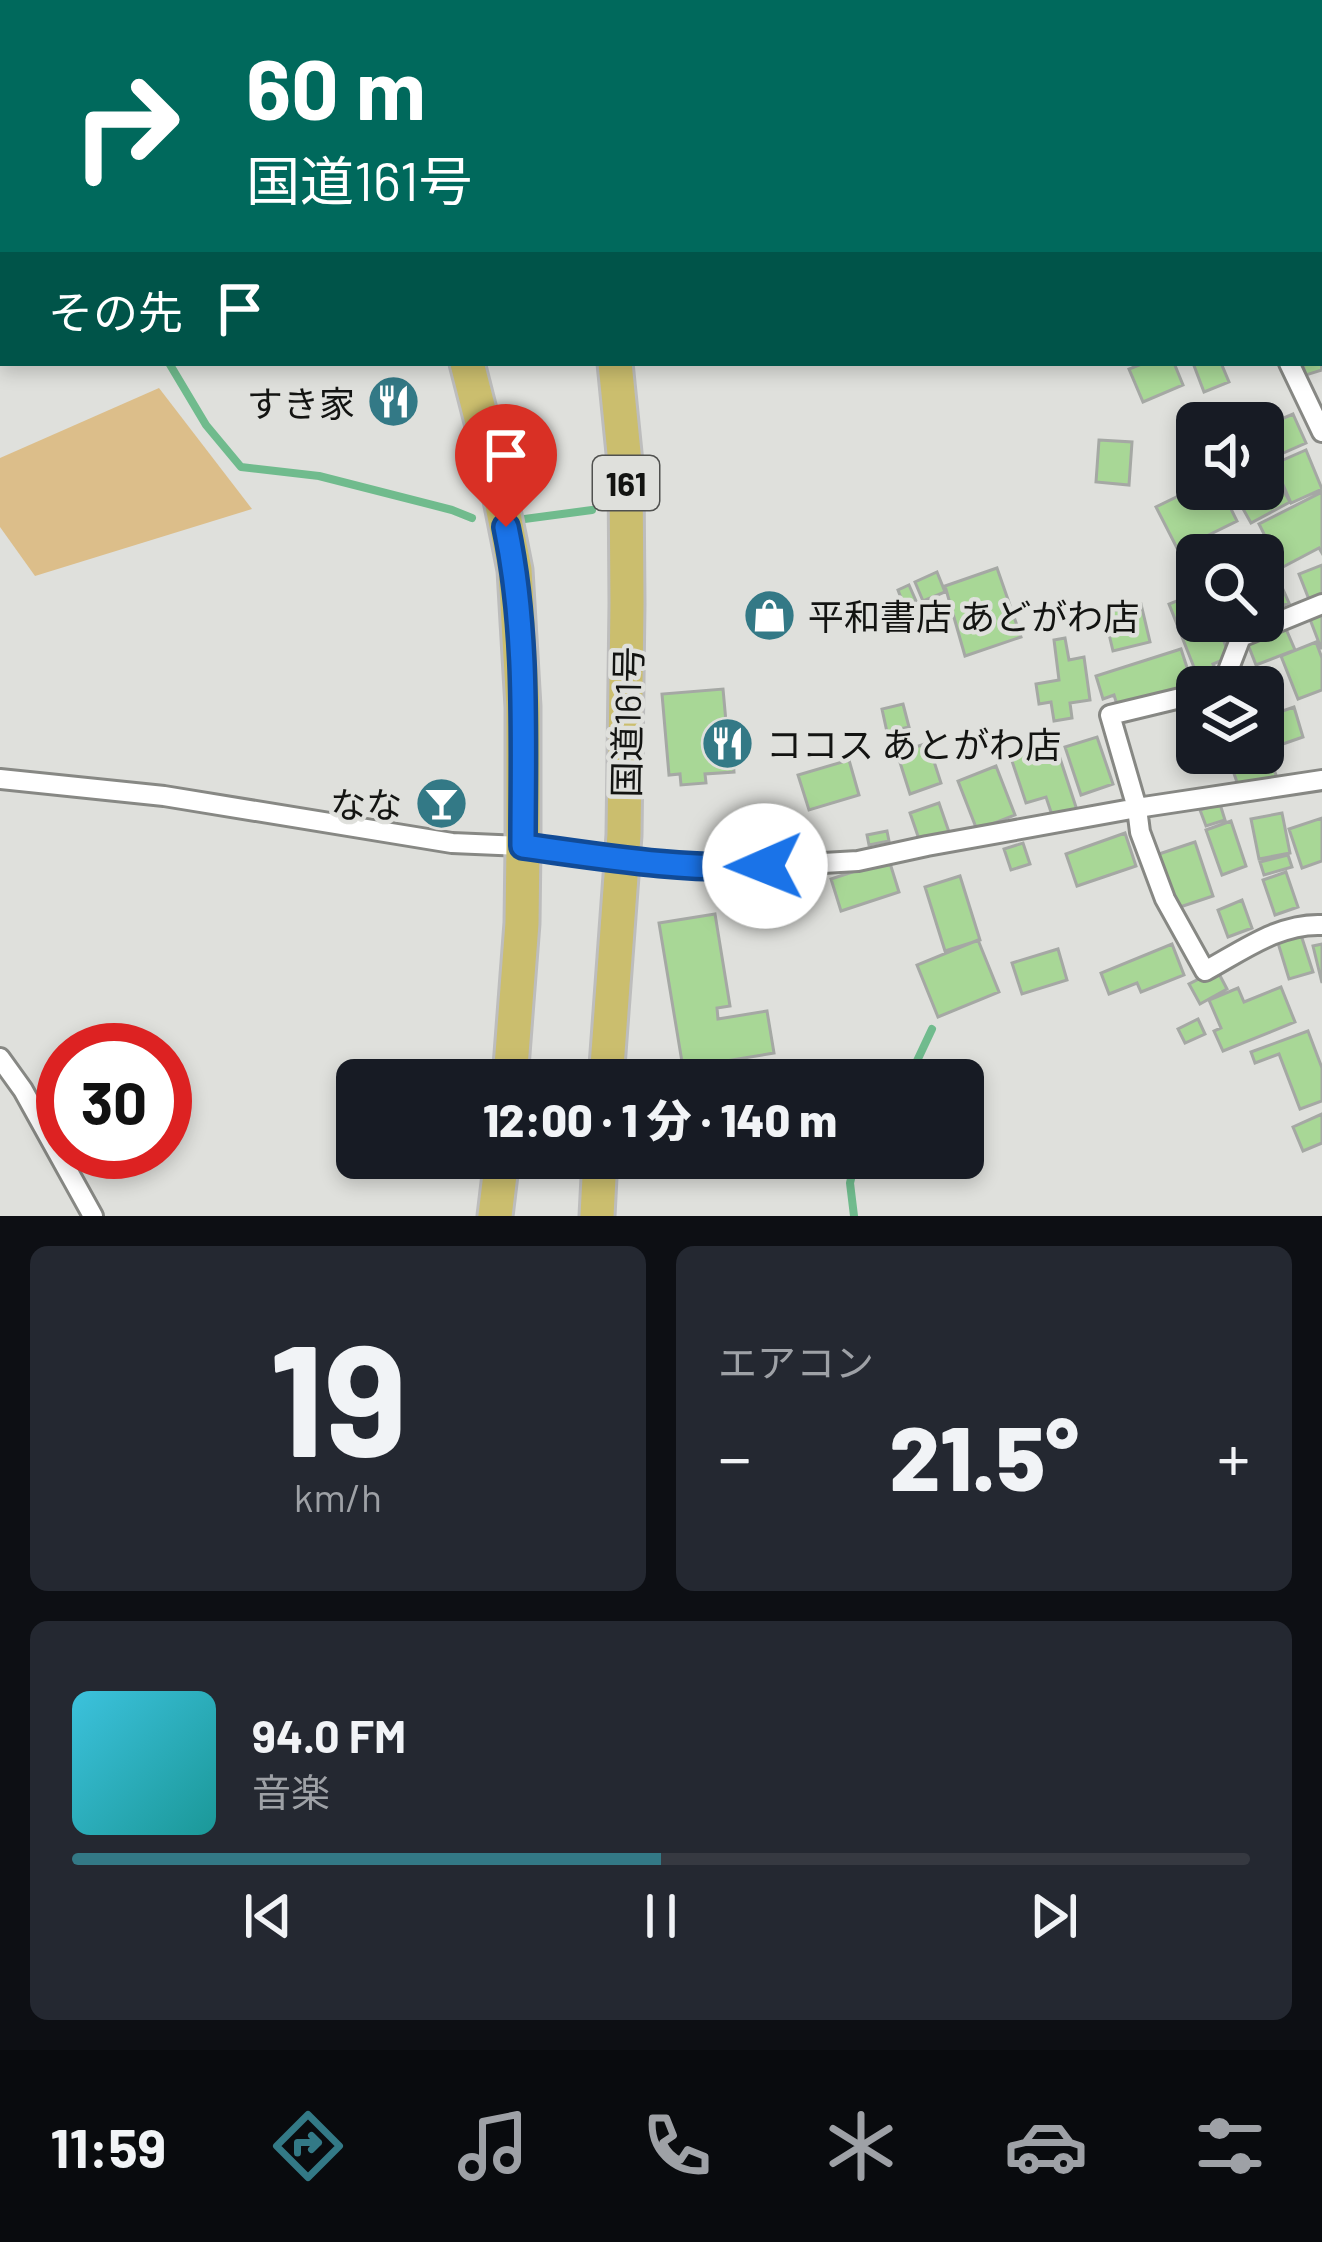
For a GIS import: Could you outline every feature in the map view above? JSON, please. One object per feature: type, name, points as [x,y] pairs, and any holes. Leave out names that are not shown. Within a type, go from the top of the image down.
[{"type":"highway","points":[[468,366],[515,570],[523,707],[523,846],[512,1059]]},
{"type":"highway","name":"国道161号","points":[[608,1059],[622,860],[627,552],[626,473],[615,366]]},
{"type":"highway","points":[[496,1216],[500,1179]]},
{"type":"highway","points":[[597,1216],[600,1179]]},
{"type":"street","points":[[1290,366],[1322,432]]},
{"type":"street","points":[[1230,666],[1241,637],[1322,604]]},
{"type":"street","points":[[1176,699],[1110,715],[1140,832],[1165,898],[1205,971],[1267,936],[1299,924],[1322,925]]},
{"type":"street","points":[[0,779],[164,796],[452,843],[523,846],[719,869],[858,861],[1137,808],[1322,780]]},
{"type":"street","points":[[0,1058],[93,1216]]},
{"type":"shaded area","points":[[159,388],[252,509],[35,576],[0,527],[0,458]]},
{"type":"building","points":[[1175,366],[1183,385],[1143,402],[1129,369]]},
{"type":"building","points":[[1194,366],[1222,366],[1229,382],[1204,392]]},
{"type":"building","points":[[1303,366],[1322,366],[1322,370],[1306,375]]},
{"type":"building","points":[[1293,414],[1306,443],[1284,453],[1284,418]]},
{"type":"building","points":[[1099,440],[1132,442],[1129,485],[1096,482]]},
{"type":"building","points":[[1306,450],[1322,489],[1291,503],[1284,487],[1284,460]]},
{"type":"building","points":[[1322,492],[1322,553],[1319,548],[1284,566],[1284,534],[1264,534],[1259,524]]},
{"type":"building","points":[[1176,497],[1176,510],[1232,510],[1237,521],[1211,534],[1176,534],[1176,546],[1156,507]]},
{"type":"building","points":[[1244,510],[1275,510],[1251,523]]},
{"type":"building","points":[[1322,565],[1322,597],[1310,602],[1299,574]]},
{"type":"building","points":[[997,568],[1021,637],[965,656],[945,586]]},
{"type":"building","points":[[937,572],[945,592],[923,601],[915,582]]},
{"type":"building","points":[[909,585],[916,601],[904,606],[898,590]]},
{"type":"building","points":[[1141,604],[1150,642],[1113,651],[1104,613]]},
{"type":"building","points":[[1322,608],[1322,648],[1321,648],[1308,614]]},
{"type":"building","points":[[1284,624],[1295,650],[1256,665],[1247,642],[1284,642]]},
{"type":"building","points":[[1065,638],[1069,660],[1084,657],[1090,700],[1070,703],[1072,718],[1054,721],[1051,702],[1039,704],[1036,684],[1059,680],[1054,640]]},
{"type":"building","points":[[1184,642],[1224,642],[1230,657],[1214,666],[1193,666]]},
{"type":"building","points":[[1316,642],[1322,658],[1322,690],[1298,699],[1281,656]]},
{"type":"building","points":[[1181,649],[1187,666],[1176,666],[1176,694],[1118,708],[1114,695],[1103,699],[1096,676]]},
{"type":"building","points":[[723,689],[734,772],[705,774],[706,783],[681,785],[680,774],[669,775],[662,694]]},
{"type":"building","points":[[903,704],[909,727],[887,732],[882,709]]},
{"type":"building","points":[[1294,707],[1303,737],[1284,744],[1284,710]]},
{"type":"building","points":[[1097,737],[1113,784],[1081,795],[1065,747]]},
{"type":"building","points":[[928,743],[941,783],[910,794],[897,753]]},
{"type":"building","points":[[1055,743],[1077,810],[1053,818],[1046,797],[1026,803],[1011,758]]},
{"type":"building","points":[[849,760],[859,795],[809,810],[798,775]]},
{"type":"building","points":[[996,766],[1015,815],[977,830],[958,781]]},
{"type":"building","points":[[1234,774],[1276,774],[1277,778],[1240,791]]},
{"type":"building","points":[[939,803],[949,832],[920,842],[910,813]]},
{"type":"building","points":[[1220,804],[1225,820],[1206,826],[1200,810]]},
{"type":"building","points":[[1282,813],[1290,853],[1259,859],[1251,819]]},
{"type":"building","points":[[1322,818],[1322,861],[1302,868],[1289,829]]},
{"type":"building","points":[[1231,821],[1246,866],[1222,875],[1206,830]]},
{"type":"building","points":[[887,831],[889,841],[869,845],[867,835]]},
{"type":"building","points":[[1125,833],[1136,866],[1077,886],[1066,854]]},
{"type":"building","points":[[1195,842],[1213,896],[1174,909],[1156,855]]},
{"type":"building","points":[[1023,843],[1030,864],[1011,870],[1004,849]]},
{"type":"building","points":[[1288,855],[1292,867],[1264,875],[1260,862]]},
{"type":"building","points":[[889,860],[899,892],[841,911],[831,879]]},
{"type":"building","points":[[1286,872],[1298,907],[1275,915],[1263,880]]},
{"type":"building","points":[[960,876],[980,940],[945,951],[925,887]]},
{"type":"building","points":[[1242,900],[1252,928],[1228,937],[1218,910]]},
{"type":"building","points":[[715,914],[730,1006],[717,1008],[718,1019],[767,1011],[774,1053],[738,1059],[682,1059],[659,923]]},
{"type":"building","points":[[1301,935],[1313,972],[1289,979],[1278,943]]},
{"type":"building","points":[[978,940],[999,992],[938,1017],[917,965]]},
{"type":"building","points":[[1172,944],[1184,975],[1141,992],[1137,983],[1109,994],[1101,973]]},
{"type":"building","points":[[1322,944],[1322,983],[1313,946]]},
{"type":"building","points":[[1058,949],[1067,980],[1022,994],[1012,963]]},
{"type":"building","points":[[1217,970],[1227,989],[1200,1004],[1189,984]]},
{"type":"building","points":[[1281,987],[1295,1022],[1223,1051],[1214,1031],[1221,1028],[1209,1000],[1238,988],[1244,1002]]},
{"type":"building","points":[[1198,1019],[1205,1034],[1185,1043],[1178,1029]]},
{"type":"building","points":[[1308,1031],[1322,1068],[1322,1101],[1300,1109],[1279,1054],[1255,1063],[1251,1052]]},
{"type":"building","points":[[1322,1114],[1322,1143],[1303,1151],[1293,1127]]},
{"type":"waterway","points":[[171,366],[206,425],[241,467],[319,476],[472,518]]},
{"type":"waterway","points":[[517,520],[592,510]]},
{"type":"waterway","points":[[918,1059],[932,1029]]},
{"type":"waterway","points":[[851,1179],[854,1216]]},
{"type":"place","name":"すき家","points":[[394,402]]},
{"type":"place","name":"平和書店 あどがわ店","points":[[769,615]]},
{"type":"place","name":"ココス あとがわ店","points":[[727,743]]},
{"type":"place","name":"なな","points":[[441,803]]},
{"type":"route","points":[[506,527],[515,570],[523,707],[523,846],[719,869],[765,866]]}]
